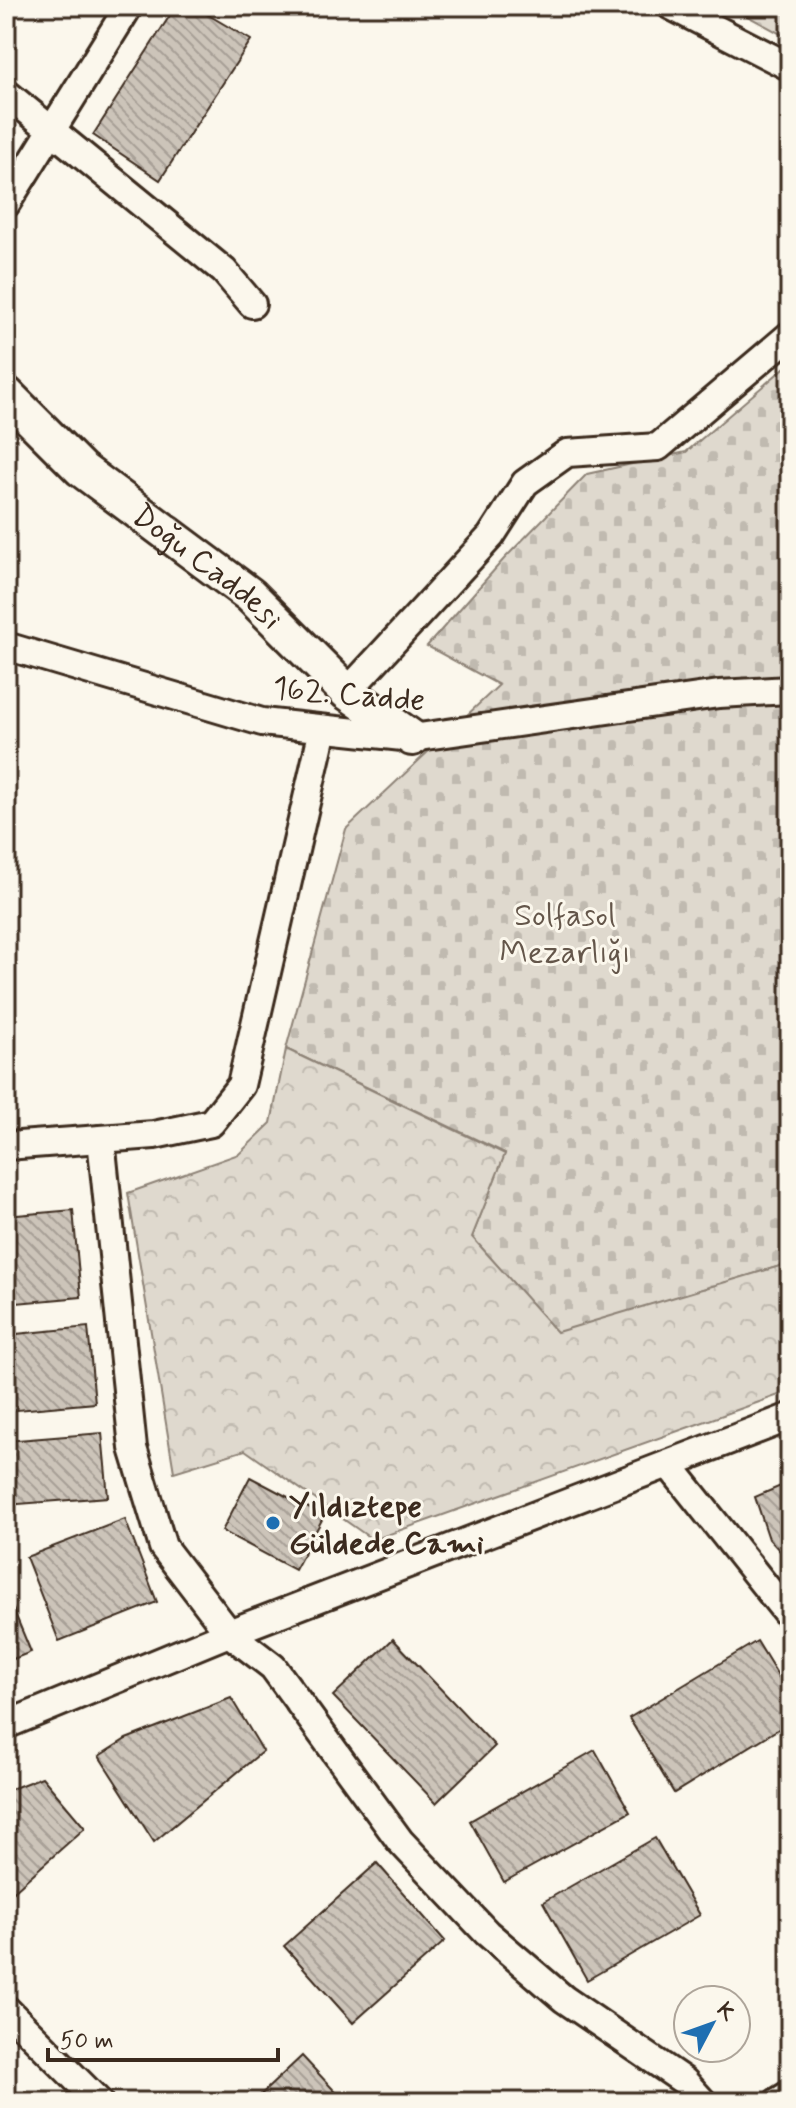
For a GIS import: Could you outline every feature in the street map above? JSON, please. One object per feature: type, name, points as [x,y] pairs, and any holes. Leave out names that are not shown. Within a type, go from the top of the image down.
[{"type":"street","points":[[6,204],[129,6]]},
{"type":"street","points":[[671,6],[790,67]]},
{"type":"street","points":[[6,93],[224,271],[252,304]]},
{"type":"street","points":[[347,692],[491,536],[525,483],[567,453],[658,447],[790,335]]},
{"type":"street","name":"Doğu Caddesi","points":[[6,394],[81,469],[250,595],[347,692],[412,738]]},
{"type":"street","name":"162. Cadde","points":[[6,646],[262,722],[412,738],[719,694],[790,690]]},
{"type":"street","points":[[6,1146],[154,1135],[211,1123],[241,1085],[323,729]]},
{"type":"street","points":[[101,1139],[133,1448],[163,1547],[229,1633],[273,1667],[400,1841],[487,1933],[564,1999],[684,2081],[703,2102]]},
{"type":"street","points":[[6,1725],[229,1633],[790,1417]]},
{"type":"street","points":[[669,1465],[790,1617]]},
{"type":"street","points":[[6,2009],[99,2102]]},
{"type":"street","points":[[777,2102],[790,2094]]},
{"type":"green space","points":[[729,6],[790,6],[790,39]]},
{"type":"green space","name":"Solfasol Mezarlığı","points":[[790,363],[790,1263],[557,1333],[472,1237],[505,1153],[286,1049],[346,829],[499,685],[427,646],[504,559],[587,474],[686,452]]},
{"type":"green space","points":[[286,1049],[505,1154],[472,1237],[557,1332],[790,1263],[790,1391],[373,1540],[245,1450],[174,1472],[128,1193],[239,1154],[271,1123]]},
{"type":"building","points":[[176,6],[193,6],[251,40],[160,180],[93,135]]},
{"type":"building","points":[[73,1210],[81,1297],[6,1304],[6,1216]]},
{"type":"building","points":[[88,1327],[95,1403],[6,1411],[6,1335]]},
{"type":"building","points":[[102,1433],[108,1497],[6,1505],[6,1441]]},
{"type":"building","name":"Yıldıztepe Güldede Cami","points":[[250,1477],[324,1516],[295,1570],[222,1531]]},
{"type":"building","points":[[790,1482],[790,1562],[769,1539],[755,1497]]},
{"type":"building","points":[[125,1519],[157,1602],[59,1641],[26,1557]]},
{"type":"building","points":[[6,1592],[31,1652],[6,1662]]},
{"type":"building","points":[[393,1639],[495,1746],[436,1803],[333,1696]]},
{"type":"building","points":[[757,1641],[790,1695],[790,1722],[674,1793],[629,1718]]},
{"type":"building","points":[[231,1698],[263,1751],[154,1842],[99,1756],[126,1739]]},
{"type":"building","points":[[595,1750],[630,1812],[504,1882],[470,1821]]},
{"type":"building","points":[[42,1777],[85,1828],[6,1898],[6,1791]]},
{"type":"building","points":[[655,1838],[700,1915],[587,1980],[543,1902]]},
{"type":"building","points":[[377,1863],[445,1941],[353,2023],[284,1946]]},
{"type":"building","points":[[302,2056],[345,2102],[253,2102]]},
{"type":"place","name":"Yıldıztepe Güldede Cami","points":[[273,1523]]}]
